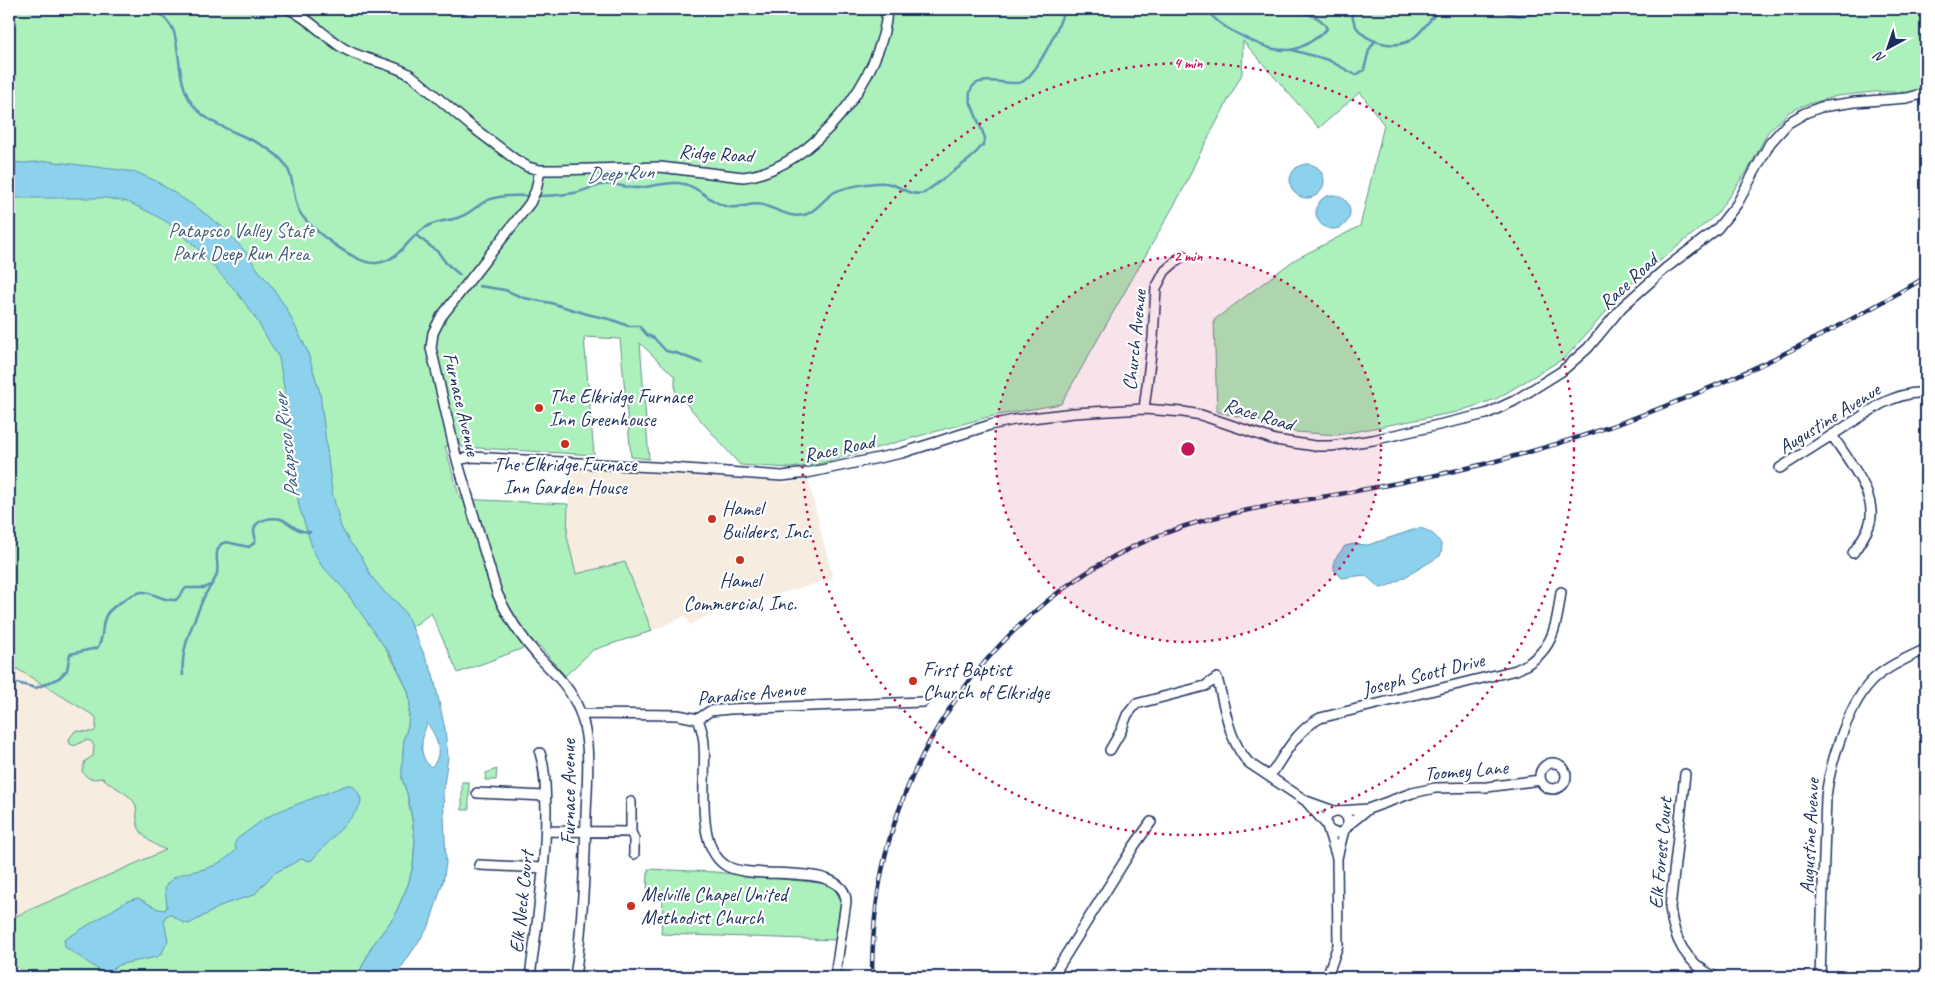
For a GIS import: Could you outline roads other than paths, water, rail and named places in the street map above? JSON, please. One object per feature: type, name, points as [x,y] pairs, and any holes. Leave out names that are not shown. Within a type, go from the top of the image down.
[{"type":"street","points":[[289,9],[303,16],[350,52],[401,69],[412,76],[503,151],[528,167],[540,170]]},
{"type":"street","name":"Ridge Road","points":[[540,170],[660,167],[744,177],[756,176],[782,166],[833,124],[851,102],[877,53],[885,30],[887,9]]},
{"type":"street","name":"Race Road","points":[[457,460],[481,457],[792,476],[902,453],[977,428],[1014,420],[1074,413],[1144,409],[1183,412],[1201,415],[1276,440],[1323,446],[1348,444],[1472,418],[1500,408],[1562,371],[1576,360],[1629,301],[1666,268],[1716,229],[1737,204],[1770,143],[1788,123],[1805,113],[1821,107],[1906,98],[1926,93]]},
{"type":"street","name":"Furnace Avenue","points":[[540,170],[536,190],[530,203],[441,317],[433,333],[431,348],[457,460],[502,606],[528,644],[567,687],[582,714],[587,759],[586,831],[584,904],[575,977]]},
{"type":"street","name":"Church Avenue","points":[[1144,409],[1153,338],[1156,288],[1165,271],[1183,254]]},
{"type":"street","name":"Augustine Avenue","points":[[1780,468],[1894,398],[1907,394],[1926,394]]},
{"type":"street","points":[[1832,435],[1863,484],[1872,506],[1870,525],[1853,553]]},
{"type":"street","name":"Joseph Scott Drive","points":[[1270,776],[1296,737],[1311,723],[1320,718],[1516,670],[1535,660],[1552,638],[1557,622],[1561,592]]},
{"type":"street","name":"Augustine Avenue","points":[[1820,977],[1828,776],[1849,717],[1866,687],[1888,668],[1926,649]]},
{"type":"street","points":[[1110,750],[1127,715],[1136,704],[1206,686],[1217,678],[1236,747],[1250,763],[1306,801],[1334,833],[1346,828]]},
{"type":"street","name":"Paradise Avenue","points":[[582,714],[678,715],[698,719],[710,711],[730,709],[922,702]]},
{"type":"street","points":[[698,719],[705,746],[704,819],[711,844],[719,860],[725,865],[739,870],[827,878],[834,881],[844,891],[846,902],[835,977]]},
{"type":"street","name":"Elk Neck Court","points":[[530,977],[546,831],[545,768],[540,752]]},
{"type":"street","name":"Elk Forest Court","points":[[1685,774],[1670,908],[1672,926],[1677,940],[1694,963],[1716,977]]},
{"type":"street","name":"Toomey Lane","points":[[1346,828],[1368,809],[1390,800],[1435,788],[1487,787],[1540,780]]},
{"type":"street","points":[[477,793],[546,796]]},
{"type":"street","points":[[1306,801],[1346,816],[1346,828],[1337,858]]},
{"type":"street","points":[[631,802],[631,832],[634,839],[634,854]]},
{"type":"street","name":"Toomey Lane","points":[[1336,811],[1368,809]]},
{"type":"street","points":[[1327,977],[1335,956],[1338,938],[1337,858],[1327,826],[1327,817],[1336,811]]},
{"type":"street","points":[[1052,977],[1151,822]]},
{"type":"street","points":[[546,831],[631,832]]},
{"type":"street","points":[[479,865],[543,868]]},
{"type":"water","name":"Patapsco River","points":[[48,161],[136,172],[156,181],[199,209],[221,226],[245,251],[286,308],[307,350],[320,393],[332,492],[341,527],[363,559],[371,576],[406,614],[433,674],[445,729],[448,757],[443,792],[446,863],[443,882],[429,926],[395,977],[357,977],[372,946],[394,917],[408,885],[413,866],[415,840],[407,793],[402,779],[404,738],[408,726],[410,701],[408,691],[393,659],[344,589],[321,565],[313,550],[299,506],[287,405],[279,358],[253,314],[235,290],[195,246],[167,222],[128,202],[106,198],[9,198],[9,162]],"holes":[[[427,723],[438,745],[438,757],[431,767],[422,752]]]},
{"type":"water","points":[[1307,164],[1319,169],[1324,181],[1319,193],[1307,198],[1295,193],[1290,181],[1295,169]]},
{"type":"water","points":[[1333,195],[1345,200],[1350,212],[1345,224],[1333,229],[1321,224],[1316,212],[1321,200]]},
{"type":"water","points":[[1419,528],[1433,534],[1440,542],[1442,551],[1440,556],[1392,584],[1380,588],[1365,575],[1342,578],[1334,570],[1334,560],[1345,546],[1354,544],[1368,545]]},
{"type":"water","points":[[347,785],[352,785],[358,793],[361,801],[359,806],[355,813],[311,861],[301,859],[273,874],[254,895],[225,904],[189,924],[170,914],[166,916],[164,921],[168,940],[162,953],[157,957],[121,964],[109,971],[102,972],[65,947],[64,940],[127,901],[138,898],[158,909],[165,910],[167,906],[165,888],[173,878],[184,873],[210,867],[224,860],[236,850],[235,843],[237,839],[277,812]]},
{"type":"waterway","name":"Deep Run","points":[[155,9],[173,29],[183,83],[189,99],[209,119],[275,154],[288,169],[297,206],[304,218],[322,235],[357,258],[376,263],[385,261],[392,258],[421,230],[431,224],[461,217],[482,203],[497,197],[531,196]]},
{"type":"waterway","name":"Deep Run","points":[[536,196],[574,193],[607,184],[637,188],[678,183],[692,187],[716,202],[729,207],[759,204],[785,213],[801,216],[811,212],[833,193],[858,185],[885,183],[909,192],[924,193],[970,159],[983,145],[985,138],[970,101],[970,91],[974,85],[990,81],[1016,83],[1022,82],[1028,77],[1047,49],[1064,9]]},
{"type":"waterway","name":"Deep Run","points":[[1208,9],[1211,15],[1225,27],[1263,46],[1279,50],[1299,48],[1327,29],[1321,20],[1292,9]]},
{"type":"waterway","name":"Deep Run","points":[[1351,9],[1355,24],[1361,33],[1373,40],[1387,44],[1401,44],[1412,39],[1441,9]]},
{"type":"waterway","name":"Deep Run","points":[[1501,9],[1516,15],[1532,14],[1541,9]]},
{"type":"waterway","points":[[1292,50],[1328,60],[1356,75],[1364,70],[1369,50],[1375,41]]},
{"type":"waterway","points":[[417,236],[438,252],[446,263],[460,275]]},
{"type":"waterway","points":[[479,286],[505,290],[524,298],[551,303],[628,326],[639,326],[666,351],[702,363]]},
{"type":"waterway","points":[[183,675],[186,645],[204,597],[216,576],[217,554],[221,544],[226,542],[249,547],[255,542],[255,526],[261,521],[274,518],[281,519],[297,529],[310,532]]},
{"type":"waterway","points":[[9,688],[17,683],[36,688],[59,678],[67,670],[70,654],[97,648],[101,641],[106,615],[114,607],[131,596],[145,592],[160,598],[176,600],[186,588],[204,588],[210,585]]},
{"type":"railway","points":[[872,977],[876,908],[881,874],[889,841],[908,788],[932,737],[963,690],[998,647],[1039,608],[1084,575],[1133,547],[1204,520],[1262,507],[1412,480],[1482,464],[1529,452],[1633,419],[1684,399],[1783,355],[1926,277]]},
{"type":"place","name":"The Elkridge Furnace Inn Greenhouse","points":[[539,408]]},
{"type":"place","name":"The Elkridge Furnace Inn Garden House","points":[[565,444]]},
{"type":"place","name":"Hamel Builders, Inc.","points":[[712,519]]},
{"type":"place","name":"Hamel Commercial, Inc.","points":[[740,560]]},
{"type":"place","name":"First Baptist Church of Elkridge","points":[[913,681]]},
{"type":"place","name":"Melville Chapel United Methodist Church","points":[[631,906]]},
{"type":"park label","name":"Patapsco Valley State Park Deep Run Area","points":[[241,242]]}]
